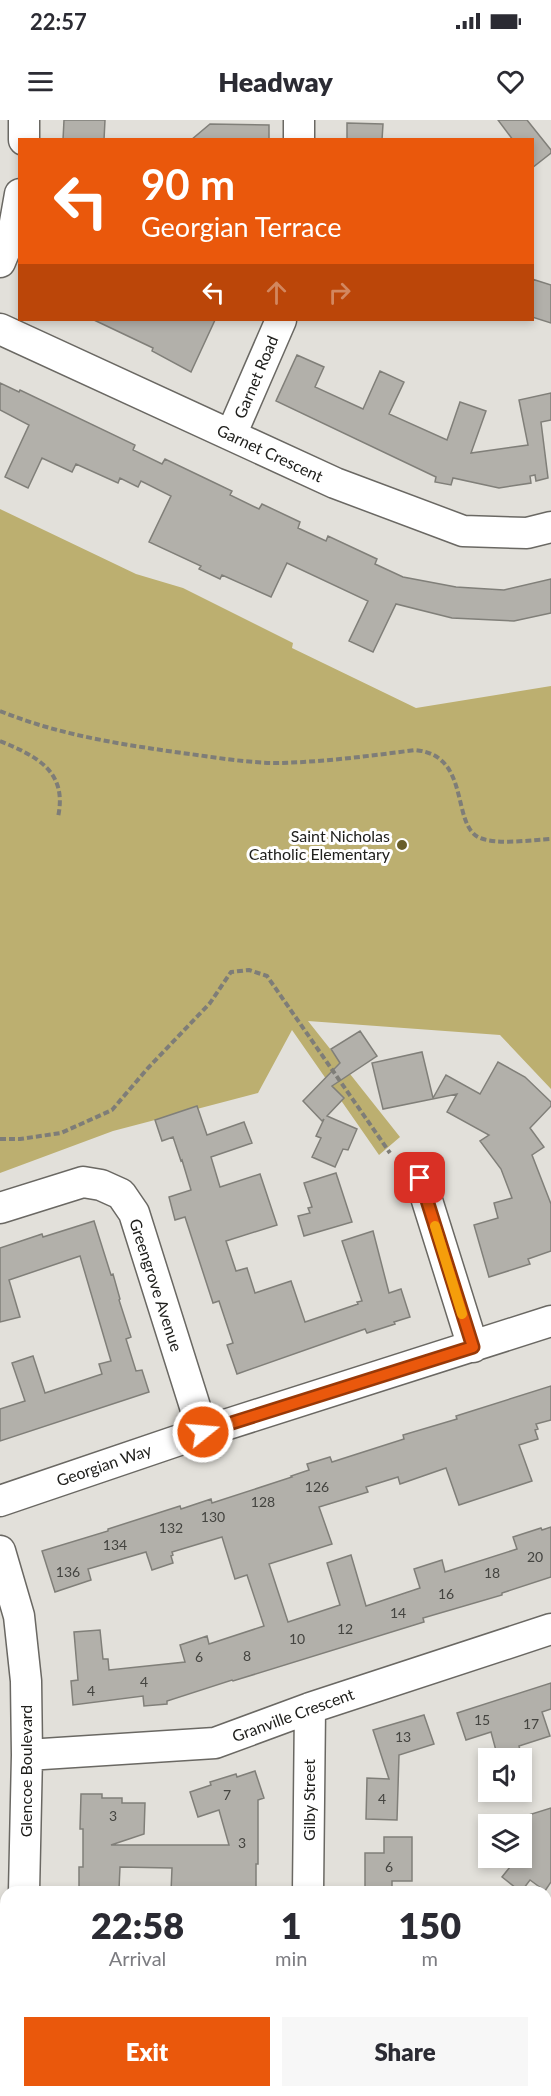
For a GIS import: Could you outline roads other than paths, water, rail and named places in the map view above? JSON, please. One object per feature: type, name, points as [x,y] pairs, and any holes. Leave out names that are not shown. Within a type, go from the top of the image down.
[{"type":"street","points":[[24,120],[24,138]]},
{"type":"street","points":[[299,120],[299,138]]},
{"type":"street","points":[[0,262],[14,228],[18,205]]},
{"type":"street","name":"Garnet Road","points":[[231,435],[281,321]]},
{"type":"street","name":"Garnet Crescent","points":[[0,329],[335,483],[463,531],[527,533],[551,527]]},
{"type":"street","points":[[420,1178],[473,1347]]},
{"type":"street","name":"Greengrove Avenue","points":[[0,1208],[83,1182],[101,1185],[121,1194],[134,1213],[203,1432]]},
{"type":"street","name":"Georgian Way","points":[[0,1501],[203,1432],[551,1321]]},
{"type":"street","name":"Glencoe Boulevard","points":[[0,1551],[18,1616],[26,1681],[24,1886]]},
{"type":"street","name":"Glencoe Boulevard","points":[[0,1609],[21,1652]]},
{"type":"street","name":"Granville Crescent","points":[[27,1755],[215,1743],[310,1708],[551,1629]]},
{"type":"street","name":"Gilby Street","points":[[308,1886],[310,1708]]},
{"type":"place","name":"Saint Nicholas Catholic Elementary","points":[[402,845]]}]
